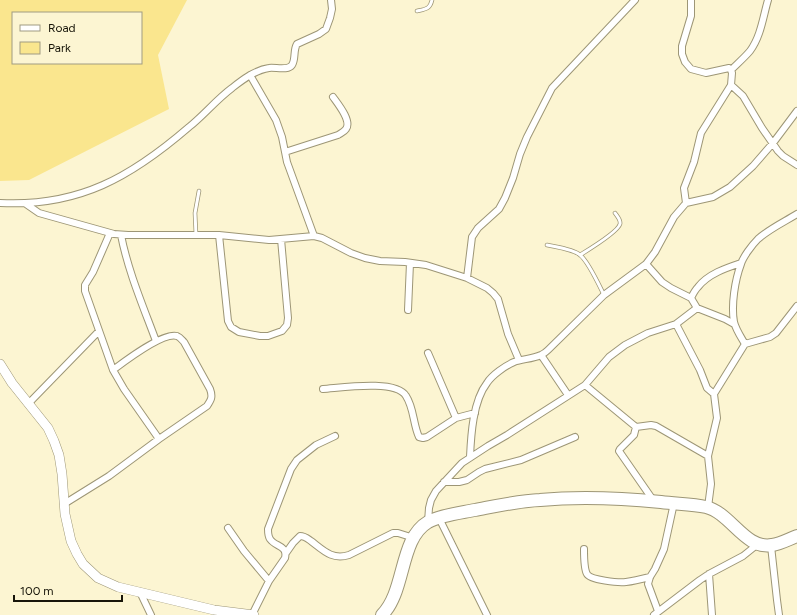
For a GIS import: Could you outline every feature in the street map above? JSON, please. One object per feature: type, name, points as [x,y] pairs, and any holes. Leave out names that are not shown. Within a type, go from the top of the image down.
[{"type":"highway","points":[[382,615],[390,605],[396,592],[409,548],[419,530],[433,520],[454,514],[509,503],[586,498],[626,499],[674,503],[708,507],[722,514],[746,537],[758,544],[771,546],[797,536]]},
{"type":"street","points":[[0,203],[26,204],[52,201],[87,192],[124,175],[143,163],[190,127],[222,95],[250,75],[265,68],[286,68],[291,66],[297,44],[319,34],[326,29],[332,9],[331,0]]},
{"type":"street","points":[[467,278],[472,237],[478,228],[499,209],[505,198],[527,137],[552,88],[635,0]]},
{"type":"street","points":[[691,0],[691,16],[682,46],[682,54],[685,62],[691,69],[706,73],[726,68],[731,70]]},
{"type":"street","points":[[731,70],[754,45],[762,25],[768,0]]},
{"type":"street","points":[[686,203],[684,188],[694,162],[701,133],[731,85],[731,70]]},
{"type":"street","points":[[250,75],[276,120],[282,137],[287,162],[314,236]]},
{"type":"street","points":[[731,85],[743,96],[778,151],[797,165]]},
{"type":"street","points":[[285,152],[338,135],[345,130],[348,126],[348,122],[333,97]]},
{"type":"street","points":[[470,457],[475,413],[481,392],[492,376],[511,363],[541,355],[548,350],[604,295],[646,264],[655,252],[674,217],[686,203],[712,197],[730,187],[753,166],[797,112]]},
{"type":"street","points":[[26,204],[39,213],[121,235],[219,235],[269,240],[314,236],[322,238],[351,254],[365,258],[380,261],[426,265],[467,278],[487,288],[493,293],[498,299],[508,334],[519,360]]},
{"type":"street","points":[[745,344],[734,324],[733,314],[736,283],[741,263],[758,239],[797,214]]},
{"type":"street","points":[[110,233],[85,287],[113,370],[124,389],[159,439]]},
{"type":"street","points":[[121,235],[132,277],[156,341]]},
{"type":"street","points":[[219,235],[228,321],[231,327],[239,332],[260,336],[268,336],[282,331],[287,325],[288,318],[281,239]]},
{"type":"street","points":[[408,310],[410,263]]},
{"type":"street","points":[[691,298],[698,286],[711,276],[741,263]]},
{"type":"street","points":[[646,264],[662,282],[691,298],[697,308],[734,324]]},
{"type":"street","points":[[708,507],[711,484],[708,456],[716,418],[714,394],[745,344],[770,337],[776,333],[797,306]]},
{"type":"street","points":[[487,615],[433,520],[429,508],[436,491],[462,463],[470,457],[585,385],[609,358],[625,345],[648,333],[676,324],[697,308]]},
{"type":"street","points":[[676,324],[700,370],[707,388],[714,394]]},
{"type":"street","points":[[28,404],[99,331]]},
{"type":"street","points":[[64,504],[109,476],[207,406],[211,400],[212,395],[184,342],[176,336],[170,336],[156,341],[113,370]]},
{"type":"street","points":[[428,353],[456,418]]},
{"type":"street","points":[[541,355],[568,395]]},
{"type":"street","points":[[0,364],[12,383],[48,428],[54,441],[59,455],[62,474],[65,514],[71,541],[77,554],[84,564],[98,578],[118,587],[214,610],[253,615],[269,582],[285,558],[286,553],[296,538],[300,536],[307,538],[332,556],[343,557],[349,556],[393,533],[414,538]]},
{"type":"street","points":[[323,389],[369,385],[401,390],[406,394],[419,437],[422,438],[456,418],[475,413]]},
{"type":"street","points":[[585,385],[636,427],[651,425],[656,426],[708,456]]},
{"type":"street","points":[[636,427],[634,435],[619,451],[654,502]]},
{"type":"street","points":[[286,553],[285,549],[270,540],[268,529],[291,469],[297,460],[316,445],[335,436]]},
{"type":"street","points":[[444,482],[459,482],[467,480],[485,469],[521,460],[575,437]]},
{"type":"street","points":[[674,503],[664,549],[648,581],[648,586],[656,613],[700,580],[743,556],[758,544]]},
{"type":"street","points":[[228,528],[269,582]]},
{"type":"street","points":[[771,546],[779,615]]},
{"type":"street","points":[[584,549],[587,574],[590,577],[631,582],[650,577]]},
{"type":"street","points":[[709,574],[712,615]]},
{"type":"street","points":[[140,592],[151,615]]},
{"type":"lane","points":[[417,11],[427,9],[431,5],[432,0]]},
{"type":"lane","points":[[196,235],[195,213],[199,191]]},
{"type":"lane","points":[[580,255],[618,229],[620,221],[615,213]]},
{"type":"lane","points":[[547,245],[571,251],[580,255],[586,262],[604,295]]},
{"type":"green space","points":[[0,0],[187,0],[158,55],[169,109],[29,180],[0,181]]}]
